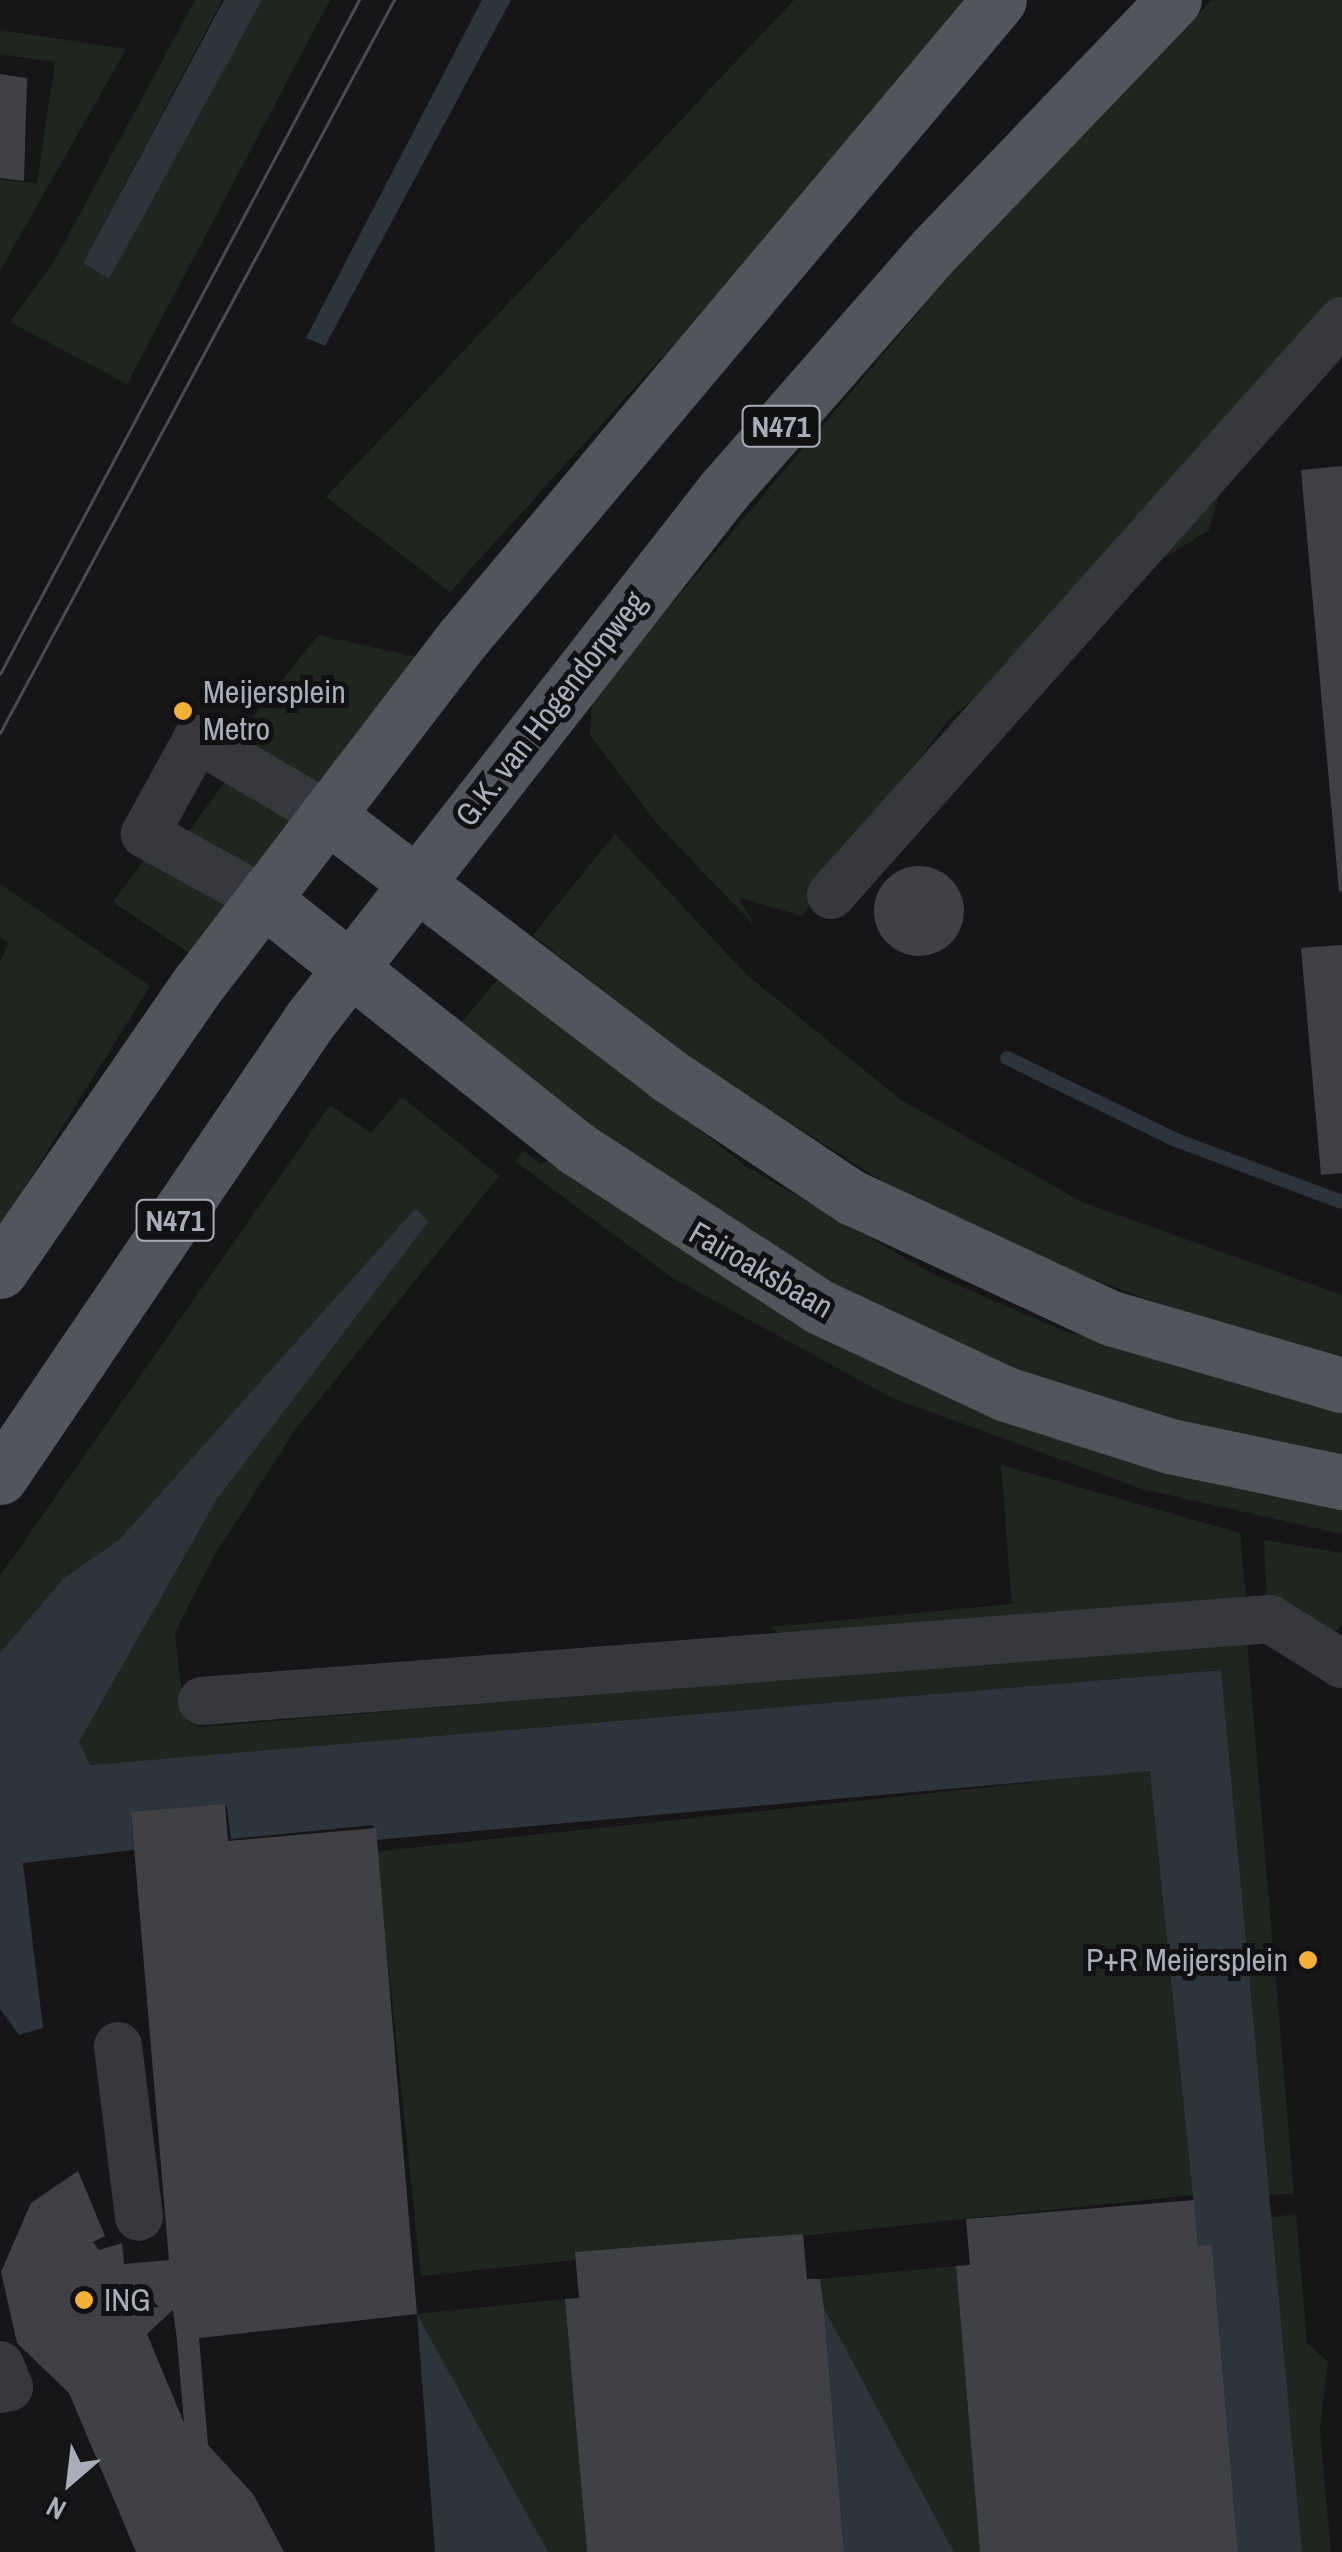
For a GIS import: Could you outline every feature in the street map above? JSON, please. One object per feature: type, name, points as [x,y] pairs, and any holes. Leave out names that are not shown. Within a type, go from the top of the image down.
[{"type":"main road","points":[[0,1270],[263,899],[462,638],[998,0]]},
{"type":"main road","name":"G.K. van Hogendorpweg","points":[[0,1477],[417,878],[724,490],[935,249],[1174,0]]},
{"type":"main road","points":[[327,815],[417,878],[668,1075],[852,1197],[977,1263],[1111,1318],[1342,1384]]},
{"type":"main road","name":"Fairoaksbaan","points":[[263,899],[354,966],[576,1148],[820,1307],[1006,1394],[1170,1446],[1342,1482]]},
{"type":"lane","points":[[831,896],[1342,320]]},
{"type":"lane","points":[[263,899],[145,834],[197,738],[327,815]]},
{"type":"lane","points":[[202,1701],[1270,1620],[1342,1664]]},
{"type":"lane","points":[[118,2046],[139,2216]]},
{"type":"lane","points":[[0,2364],[8,2387],[0,2389]]},
{"type":"shaded area","points":[[195,0],[222,0],[83,263],[108,278],[262,0],[330,0],[127,384],[10,322],[55,260]]},
{"type":"shaded area","points":[[224,0],[262,0],[109,279],[83,263]]},
{"type":"shaded area","points":[[482,0],[511,0],[325,346],[306,338]]},
{"type":"shaded area","points":[[794,0],[985,0],[450,592],[326,497]]},
{"type":"shaded area","points":[[1212,0],[1342,0],[1342,353],[1240,420],[1209,530],[1089,605],[949,719],[802,916],[738,897],[755,926],[657,824],[590,735],[592,698],[973,248]]},
{"type":"shaded area","points":[[0,30],[126,49],[0,271],[0,180],[37,183],[55,62],[0,54]]},
{"type":"shaded area","points":[[318,635],[417,657],[318,789],[233,742]]},
{"type":"shaded area","points":[[227,779],[298,814],[253,872],[189,831]]},
{"type":"shaded area","points":[[615,834],[747,975],[901,1100],[1082,1202],[1342,1295],[1342,1356],[1220,1326],[1029,1256],[914,1201],[691,1060],[533,935]]},
{"type":"shaded area","points":[[148,855],[231,899],[192,955],[113,902]]},
{"type":"shaded area","points":[[0,884],[150,986],[0,1227],[0,961],[9,944],[0,937]]},
{"type":"shaded area","points":[[501,975],[747,1167],[933,1274],[1061,1330],[1342,1409],[1342,1465],[1048,1390],[800,1276],[455,1030]]},
{"type":"shaded area","points":[[402,1097],[499,1176],[295,1430],[214,1556],[175,1632],[185,1720],[199,1727],[1247,1642],[1294,2194],[1265,2195],[1220,1670],[90,1765],[79,1742],[217,1499],[417,1209],[119,1540],[64,1578],[0,1653],[0,1576],[330,1105],[371,1133]]},
{"type":"shaded area","points":[[524,1151],[540,1163],[561,1160],[639,1218],[1342,1501],[1342,1534],[1142,1489],[892,1398],[671,1277],[515,1161]]},
{"type":"shaded area","points":[[416,1208],[428,1222],[217,1499],[79,1742],[90,1765],[1221,1670],[1302,2552],[1238,2552],[1212,2246],[1198,2246],[1150,1771],[375,1840],[373,1825],[231,1839],[227,1806],[131,1815],[134,1850],[23,1863],[43,2028],[19,2035],[0,2009],[0,1653],[64,1578],[119,1540]]},
{"type":"shaded area","points":[[1001,1465],[1240,1533],[1246,1598],[787,1638],[769,1627],[1012,1604]]},
{"type":"shaded area","points":[[1264,1540],[1342,1553],[1342,1624],[1332,1635],[1267,1603]]},
{"type":"shaded area","points":[[1151,1770],[1196,2195],[421,2276],[376,1851]]},
{"type":"shaded area","points":[[1296,2214],[1307,2343],[1328,2362],[1320,2430],[1331,2552],[1302,2552],[1267,2218]]},
{"type":"shaded area","points":[[956,2266],[980,2552],[954,2552],[824,2308],[820,2279]]},
{"type":"shaded area","points":[[565,2299],[587,2552],[548,2552],[417,2314]]},
{"type":"shaded area","points":[[824,2308],[954,2552],[844,2552]]},
{"type":"shaded area","points":[[417,2314],[548,2552],[435,2552]]},
{"type":"building","points":[[0,74],[27,78],[24,181],[0,178]]},
{"type":"building","points":[[1342,466],[1342,891],[1339,892],[1301,470]]},
{"type":"building","points":[[910,866],[928,866],[944,873],[957,886],[964,911],[957,936],[944,949],[928,956],[910,956],[894,949],[881,936],[874,920],[874,902],[881,886],[894,873]]},
{"type":"building","points":[[1342,945],[1342,1173],[1321,1175],[1301,948]]},
{"type":"building","points":[[225,1804],[228,1841],[376,1828],[417,2314],[199,2338],[208,2445],[253,2494],[284,2552],[136,2552],[69,2393],[17,2343],[1,2272],[31,2203],[78,2171],[105,2236],[93,2242],[99,2250],[122,2243],[124,2264],[169,2260],[131,1812]],"holes":[[[173,2310],[184,2423],[147,2334]]]},
{"type":"building","points":[[1194,2200],[1198,2246],[1212,2245],[1238,2552],[980,2552],[956,2266],[970,2265],[966,2219]]},
{"type":"building","points":[[803,2234],[807,2279],[820,2279],[824,2308],[844,2552],[587,2552],[565,2299],[579,2298],[575,2252]]},
{"type":"waterway","points":[[1007,1058],[1176,1140],[1342,1202]]},
{"type":"tram line","points":[[0,674],[359,0]]},
{"type":"tram line","points":[[0,733],[394,0]]},
{"type":"place","name":"Meijersplein Metro","points":[[183,711]]},
{"type":"place","name":"P+R Meijersplein","points":[[1308,1960]]},
{"type":"place","name":"ING","points":[[84,2300]]}]
